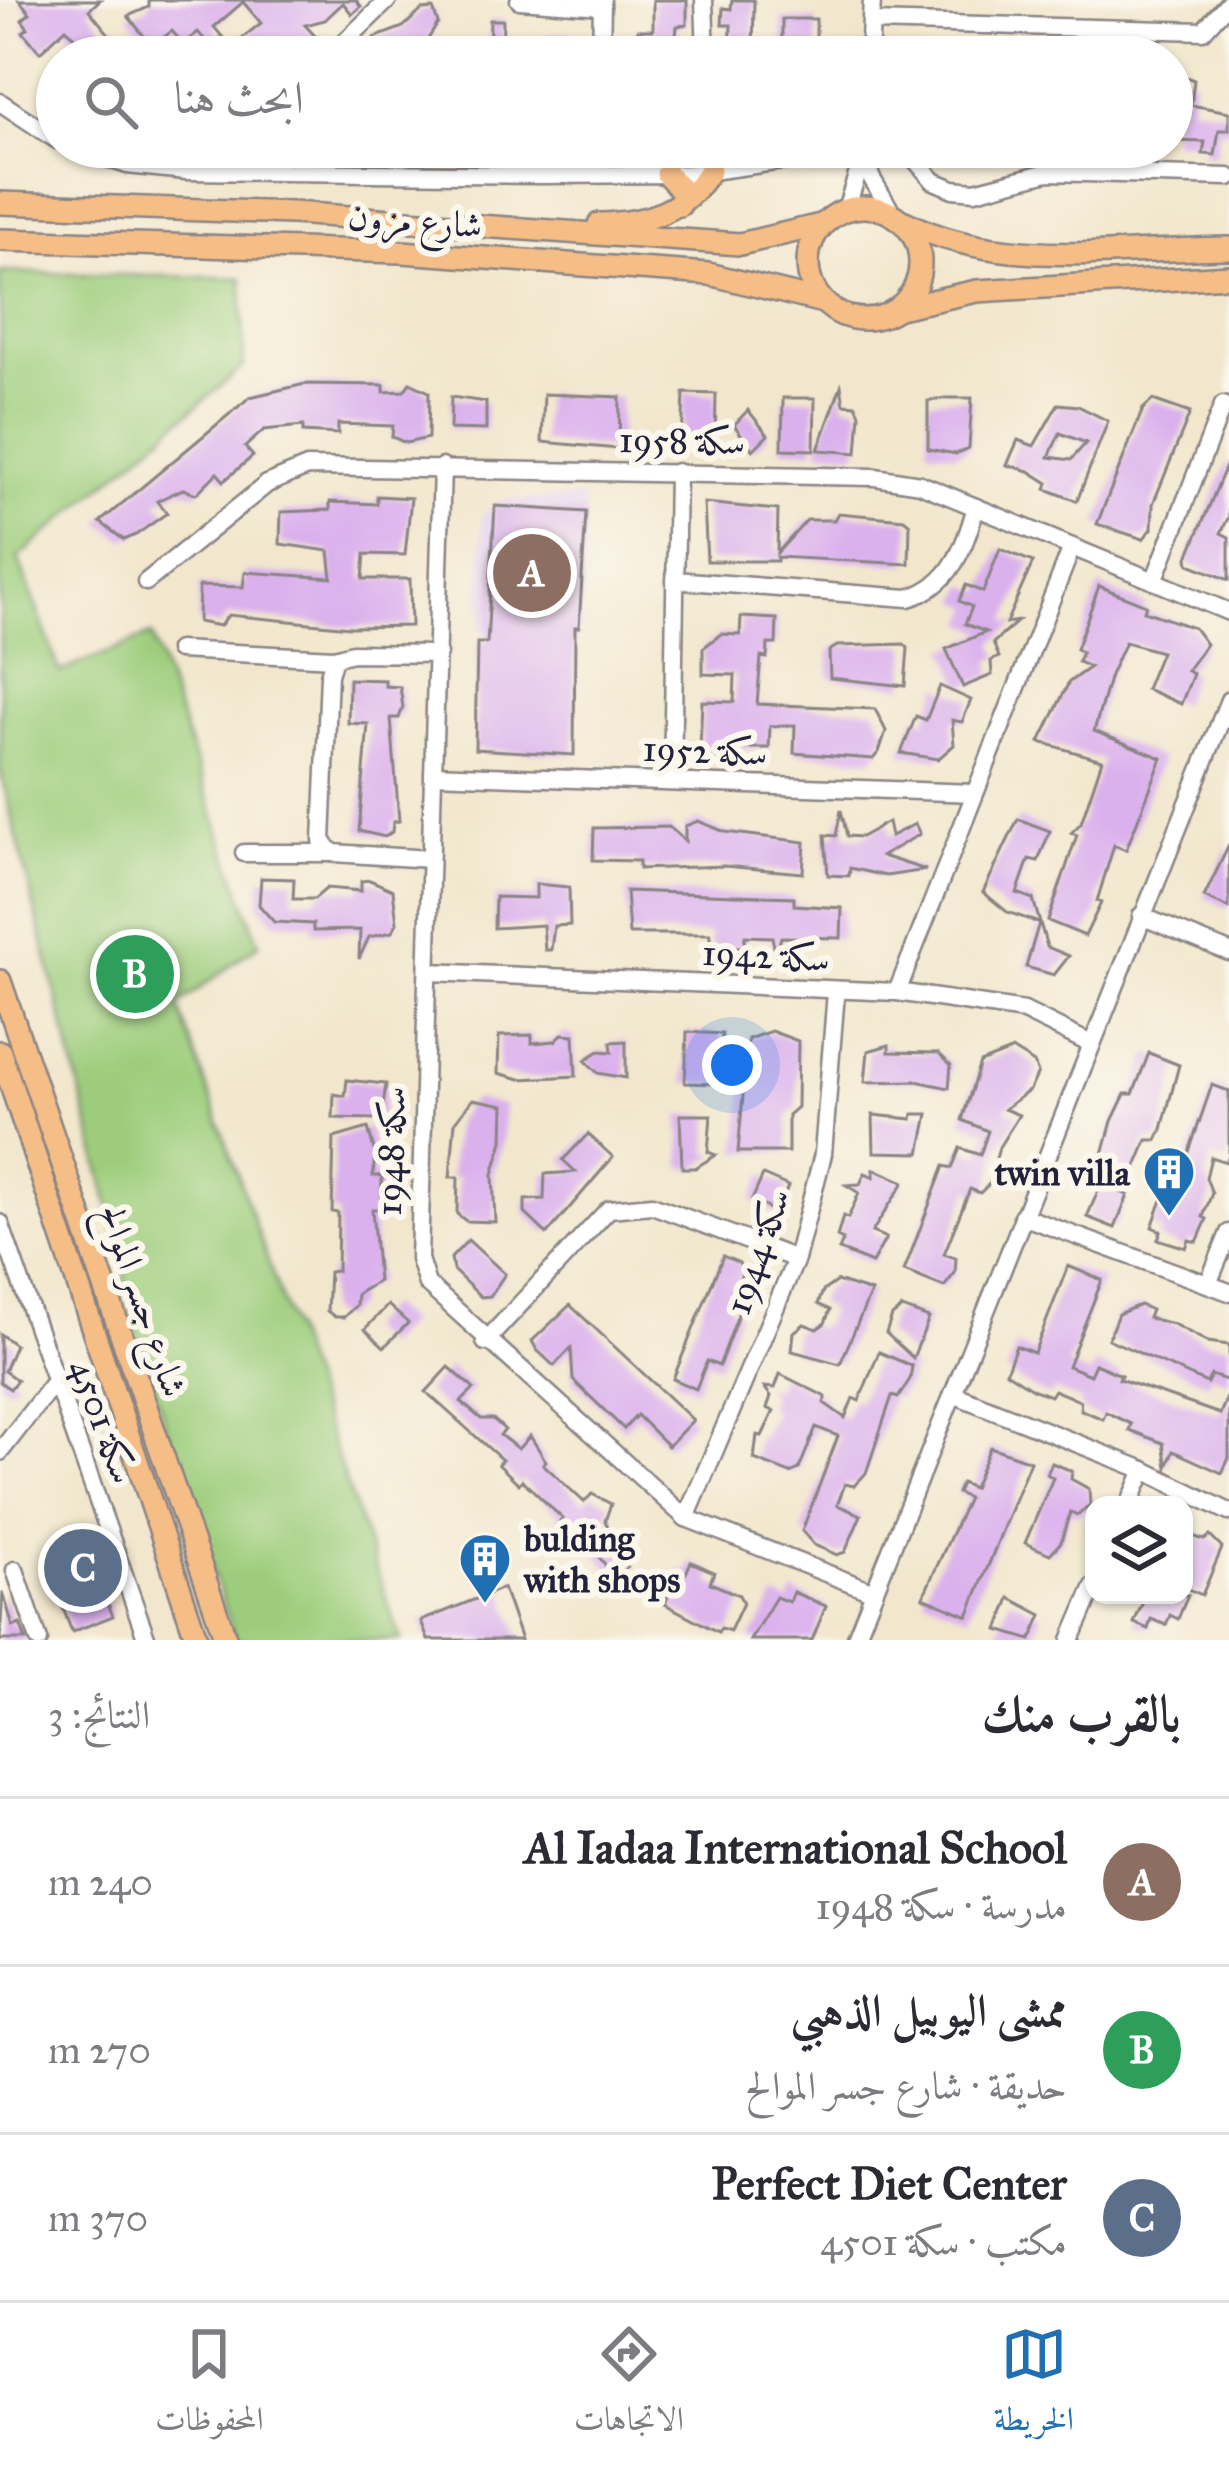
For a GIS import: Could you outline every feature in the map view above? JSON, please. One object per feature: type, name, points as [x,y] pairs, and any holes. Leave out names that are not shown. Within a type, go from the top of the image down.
[{"type":"main road","points":[[499,226],[619,224],[680,206],[703,168]]},
{"type":"main road","points":[[667,174],[682,192],[680,206]]},
{"type":"main road","name":"شارع مزون","points":[[1,203],[499,226],[740,244],[821,225]]},
{"type":"main road","points":[[1229,248],[1022,251],[936,238],[878,208],[845,209],[821,225],[807,256],[808,272],[823,302],[836,312],[868,320],[898,308],[977,291],[1229,276]]},
{"type":"main road","points":[[898,218],[921,256],[920,276],[898,308]]},
{"type":"main road","name":"شارع مزون","points":[[0,240],[402,252],[709,274],[823,302]]},
{"type":"main road","points":[[0,254],[78,241]]},
{"type":"main road","name":"شارع جسر الموالح","points":[[0,981],[226,1640]]},
{"type":"main road","name":"شارع جسر الموالح","points":[[0,1052],[197,1639]]},
{"type":"street","points":[[350,36],[388,0]]},
{"type":"street","points":[[519,0],[602,3],[602,36]]},
{"type":"street","points":[[704,0],[705,36]]},
{"type":"street","points":[[870,36],[872,0]]},
{"type":"street","points":[[871,22],[1203,31],[1229,2]]},
{"type":"street","points":[[0,102],[36,126]]},
{"type":"street","points":[[156,168],[600,174],[667,174],[684,168]]},
{"type":"street","points":[[600,168],[600,174]]},
{"type":"street","points":[[845,209],[858,168]]},
{"type":"street","points":[[874,168],[898,218]]},
{"type":"street","points":[[923,168],[934,181],[974,191],[1048,172],[1229,177]]},
{"type":"street","points":[[1154,581],[1222,405]]},
{"type":"street","name":"سكة 1958","points":[[146,582],[292,470],[442,467],[677,472],[898,479],[1229,612]]},
{"type":"street","name":"سكة 1948","points":[[442,467],[419,1259],[427,1284],[485,1342],[686,1518],[874,1592]]},
{"type":"street","points":[[673,782],[677,472]]},
{"type":"street","points":[[675,580],[908,598],[932,587],[953,568],[976,507]]},
{"type":"street","points":[[897,992],[1072,547]]},
{"type":"street","points":[[178,650],[334,658],[352,653],[438,654]]},
{"type":"street","points":[[332,854],[322,841],[329,666],[334,658]]},
{"type":"street","points":[[855,1640],[1229,700]]},
{"type":"street","name":"سكة 1952","points":[[433,774],[975,793]]},
{"type":"street","points":[[244,853],[430,859]]},
{"type":"street","points":[[1141,916],[1229,952]]},
{"type":"street","name":"سكة 1942","points":[[430,972],[897,992],[1024,1010],[1091,1044]]},
{"type":"street","name":"سكة 1944","points":[[686,1518],[796,1259],[823,1154],[836,992]]},
{"type":"street","points":[[485,1342],[609,1209],[652,1205],[796,1259]]},
{"type":"street","points":[[1022,1216],[1229,1292]]},
{"type":"street","name":"سكة 4501","points":[[0,1223],[142,1639]]},
{"type":"street","points":[[1208,1284],[1229,1233]]},
{"type":"street","points":[[0,1452],[55,1381]]},
{"type":"street","points":[[953,1394],[1144,1470],[1229,1512]]},
{"type":"street","points":[[1133,1496],[1144,1470]]},
{"type":"street","points":[[15,1570],[39,1640]]},
{"type":"street","points":[[1071,1640],[1086,1604]]},
{"type":"shaded area","points":[[584,498],[581,632],[481,632],[482,515],[502,500]]},
{"type":"green space","points":[[0,272],[242,278],[244,366],[18,558],[60,672],[151,635],[259,944],[178,1005],[401,1640],[235,1640],[133,1323],[121,1253],[0,770]]},
{"type":"building","points":[[19,0],[100,0],[89,10],[110,36],[73,36],[66,28],[57,36],[36,36],[36,47],[23,32],[28,28],[22,20],[30,13]]},
{"type":"building","points":[[149,0],[356,0],[361,6],[352,14],[343,3],[325,20],[305,25],[315,36],[245,36],[261,23],[243,2],[214,27],[222,36],[198,32],[176,36],[172,31],[165,36],[144,36],[128,16],[149,7]]},
{"type":"building","points":[[653,0],[687,0],[687,25],[677,26],[676,36],[637,36],[638,30],[653,30]]},
{"type":"building","points":[[732,0],[754,0],[753,36],[731,36],[731,25],[722,25],[723,8],[731,9]]},
{"type":"building","points":[[433,9],[438,23],[430,36],[379,36],[403,27],[422,10]]},
{"type":"building","points":[[782,19],[816,19],[816,36],[782,36]]},
{"type":"building","points":[[490,20],[503,20],[503,36],[490,36]]},
{"type":"building","points":[[1193,105],[1229,112],[1229,130],[1219,130],[1215,155],[1203,154],[1205,142],[1193,142]]},
{"type":"building","points":[[410,383],[429,392],[428,438],[406,443],[392,437],[393,426],[338,424],[338,434],[303,432],[303,426],[264,430],[245,447],[253,456],[224,481],[217,473],[196,494],[183,489],[157,501],[167,513],[136,535],[124,540],[100,522],[250,397],[305,384],[384,385],[384,392],[404,391]]},
{"type":"building","points":[[841,386],[844,404],[856,405],[860,414],[857,453],[818,450]]},
{"type":"building","points":[[684,393],[716,394],[715,444],[682,442]]},
{"type":"building","points":[[544,394],[620,397],[619,449],[542,442]]},
{"type":"building","points":[[451,397],[486,402],[486,430],[450,429]]},
{"type":"building","points":[[783,398],[815,398],[814,450],[782,449]]},
{"type":"building","points":[[972,398],[969,448],[956,454],[928,449],[928,401]]},
{"type":"building","points":[[1153,400],[1190,413],[1153,504],[1152,529],[1143,539],[1097,524],[1143,409]]},
{"type":"building","points":[[1058,404],[1078,406],[1108,421],[1077,501],[1046,489],[1048,483],[1029,471],[1007,465],[1018,440],[1034,446]],"holes":[[[1060,433],[1086,443],[1071,460],[1049,457]]]},
{"type":"building","points":[[748,410],[768,435],[753,450],[734,425]]},
{"type":"building","points":[[1228,461],[1229,516],[1221,533],[1229,537],[1229,580],[1189,564],[1188,557]]},
{"type":"building","points":[[377,496],[411,498],[405,555],[365,554],[363,579],[410,579],[411,626],[350,627],[228,615],[220,626],[198,622],[199,586],[243,587],[245,572],[332,578],[329,551],[280,544],[281,512],[330,510],[330,502],[377,504]]},
{"type":"building","points":[[704,503],[778,510],[777,553],[807,520],[834,520],[838,513],[904,519],[910,524],[909,564],[777,557],[777,561],[707,561]]},
{"type":"building","points":[[495,506],[586,512],[579,627],[575,627],[574,755],[475,749],[477,643],[487,643]]},
{"type":"building","points":[[1000,549],[1033,562],[1006,623],[1018,621],[993,643],[999,657],[991,661],[992,675],[963,687],[946,649],[986,632],[965,624],[972,607],[959,601],[966,585],[983,592]]},
{"type":"building","points":[[1099,586],[1146,605],[1144,611],[1194,628],[1206,644],[1187,671],[1193,674],[1181,704],[1146,689],[1161,652],[1125,642],[1110,675],[1094,731],[1162,758],[1126,850],[1114,845],[1097,901],[1101,903],[1085,936],[1048,921],[1077,835],[1071,833],[1081,823],[1102,760],[1040,742],[1069,682],[1090,667],[1078,662],[1082,652],[1076,649]]},
{"type":"building","points":[[741,617],[777,619],[776,644],[768,644],[767,658],[761,657],[757,704],[875,709],[886,731],[873,759],[794,753],[795,725],[770,726],[769,748],[736,748],[736,762],[706,760],[707,748],[700,748],[702,701],[734,702],[735,675],[703,674],[703,648],[721,634],[740,635]]},
{"type":"building","points":[[904,644],[908,648],[905,686],[830,678],[829,651],[837,646]]},
{"type":"building","points":[[349,679],[385,680],[385,686],[400,687],[403,707],[399,718],[391,718],[399,821],[393,822],[392,832],[385,837],[359,831],[368,724],[348,723]]},
{"type":"building","points":[[940,686],[971,700],[962,722],[952,720],[954,745],[938,759],[901,753],[916,716],[926,720]]},
{"type":"building","points":[[841,810],[847,836],[861,837],[888,822],[891,836],[915,824],[920,834],[882,856],[926,870],[886,876],[850,868],[849,876],[828,875],[825,835],[836,836]]},
{"type":"building","points":[[1018,819],[1050,831],[1038,861],[1029,859],[1017,893],[1033,899],[1047,947],[1069,956],[1054,975],[1026,967],[1039,923],[1007,912],[983,892]]},
{"type":"building","points":[[698,821],[725,832],[805,842],[803,873],[724,866],[639,869],[639,861],[593,860],[594,828],[669,827],[685,841],[685,826]]},
{"type":"building","points":[[1229,845],[1229,908],[1204,897]]},
{"type":"building","points":[[261,878],[294,879],[293,899],[314,899],[327,888],[361,891],[361,881],[370,880],[393,890],[397,923],[392,932],[369,937],[359,959],[360,930],[313,931],[313,924],[274,922],[259,905]]},
{"type":"building","points":[[536,884],[569,887],[570,925],[554,926],[551,950],[545,950],[543,925],[494,928],[495,897],[536,898]]},
{"type":"building","points":[[626,891],[794,897],[794,905],[842,908],[841,938],[781,937],[776,956],[772,937],[745,936],[744,947],[710,946],[710,934],[629,934]]},
{"type":"building","points":[[771,1031],[798,1041],[797,1107],[788,1115],[788,1152],[738,1152],[748,1039]]},
{"type":"building","points":[[687,1032],[722,1034],[720,1084],[685,1083]]},
{"type":"building","points":[[562,1034],[574,1035],[576,1076],[520,1079],[498,1073],[499,1036],[532,1035],[532,1043],[555,1041]]},
{"type":"building","points":[[626,1041],[626,1078],[598,1073],[585,1060],[599,1051],[612,1052],[611,1042]]},
{"type":"building","points":[[889,1045],[889,1052],[938,1053],[951,1065],[949,1088],[916,1081],[865,1082],[868,1051]]},
{"type":"building","points":[[1013,1050],[1034,1063],[1038,1073],[1030,1090],[1004,1109],[1019,1115],[999,1147],[990,1183],[980,1193],[970,1189],[944,1254],[956,1258],[955,1273],[944,1287],[904,1271],[944,1166],[952,1168],[960,1148],[980,1155],[988,1131],[962,1120],[980,1063]]},
{"type":"building","points":[[1149,1053],[1179,1065],[1162,1129],[1157,1140],[1147,1140],[1133,1174],[1101,1161],[1112,1121],[1125,1094],[1133,1094]]},
{"type":"building","points":[[347,1080],[386,1084],[382,1114],[376,1119],[333,1118],[334,1094],[345,1096]]},
{"type":"building","points":[[1212,1085],[1229,1091],[1229,1155],[1226,1162],[1211,1157],[1206,1178],[1212,1193],[1203,1217],[1207,1219],[1197,1242],[1189,1240],[1186,1248],[1158,1239],[1161,1231],[1152,1227],[1162,1200],[1174,1198],[1168,1192],[1177,1167],[1183,1169]]},
{"type":"building","points":[[473,1099],[504,1105],[503,1141],[493,1174],[495,1222],[466,1221],[457,1214],[458,1177],[450,1177],[455,1122]]},
{"type":"building","points":[[913,1114],[928,1114],[920,1153],[874,1152],[873,1115],[912,1119]]},
{"type":"building","points":[[680,1115],[711,1115],[708,1152],[716,1155],[695,1168],[682,1168]]},
{"type":"building","points":[[368,1128],[375,1153],[373,1176],[382,1176],[381,1209],[372,1209],[378,1281],[357,1294],[356,1305],[344,1317],[335,1317],[327,1311],[329,1272],[337,1271],[338,1213],[332,1212],[334,1138]]},
{"type":"building","points":[[588,1134],[613,1157],[547,1234],[525,1213],[525,1200],[544,1199],[545,1174],[576,1172],[563,1160]]},
{"type":"building","points":[[874,1169],[904,1182],[872,1232],[886,1238],[872,1263],[839,1250],[843,1240],[837,1237],[843,1216],[848,1218],[859,1193],[846,1185],[860,1184],[865,1173],[874,1177]]},
{"type":"building","points":[[763,1175],[788,1186],[777,1213],[752,1200]]},
{"type":"building","points":[[1101,1184],[1128,1195],[1115,1228],[1087,1217]]},
{"type":"building","points":[[468,1240],[505,1274],[490,1296],[481,1297],[453,1270],[451,1258]]},
{"type":"building","points":[[723,1256],[739,1263],[743,1271],[729,1308],[739,1312],[719,1366],[707,1361],[696,1389],[673,1379]]},
{"type":"building","points":[[1068,1266],[1102,1280],[1068,1366],[1090,1375],[1095,1364],[1121,1375],[1119,1379],[1220,1414],[1229,1392],[1229,1458],[1222,1473],[1173,1451],[1167,1467],[1163,1443],[1129,1430],[1131,1424],[1106,1412],[1103,1419],[1081,1410],[1080,1401],[1054,1390],[1050,1396],[1032,1389],[1006,1372],[1016,1346],[1034,1353]]},
{"type":"building","points":[[837,1281],[871,1292],[840,1364],[792,1351],[794,1332],[804,1324],[817,1329],[825,1323],[830,1310],[818,1304],[823,1291]]},
{"type":"building","points":[[388,1305],[408,1323],[384,1347],[365,1329]]},
{"type":"building","points":[[570,1305],[693,1420],[668,1446],[637,1415],[624,1429],[573,1380],[571,1348],[554,1366],[537,1350],[532,1341]]},
{"type":"building","points":[[1140,1305],[1151,1310],[1148,1318],[1173,1324],[1208,1342],[1229,1345],[1229,1381],[1211,1375],[1207,1383],[1108,1339],[1118,1314]]},
{"type":"building","points":[[902,1308],[929,1318],[913,1358],[886,1333],[892,1316]]},
{"type":"building","points":[[0,1334],[15,1345],[4,1371],[17,1380],[10,1389],[0,1382]]},
{"type":"building","points":[[879,1352],[912,1366],[910,1379],[898,1398],[892,1396],[866,1473],[854,1486],[845,1484],[837,1505],[861,1515],[845,1552],[837,1555],[814,1545],[802,1531],[838,1436],[816,1427],[799,1469],[790,1473],[754,1459],[757,1435],[762,1436],[774,1411],[767,1408],[771,1396],[764,1387],[775,1388],[780,1374],[826,1397],[824,1403],[845,1418],[853,1398],[859,1401]]},
{"type":"building","points":[[449,1367],[474,1389],[461,1402],[481,1419],[493,1419],[505,1430],[500,1435],[518,1449],[530,1436],[546,1461],[543,1464],[584,1502],[592,1494],[611,1504],[605,1521],[615,1543],[622,1536],[636,1557],[616,1578],[586,1541],[572,1534],[568,1540],[556,1526],[563,1519],[522,1480],[519,1484],[498,1464],[502,1460],[426,1392]]},
{"type":"building","points":[[990,1447],[1030,1461],[968,1616],[923,1597],[968,1498],[957,1493],[961,1483],[973,1488]]},
{"type":"building","points":[[1052,1463],[1072,1471],[1071,1479],[1089,1489],[1089,1496],[1085,1496],[1085,1509],[1078,1515],[1070,1512],[1061,1542],[1050,1554],[1025,1543],[1053,1478],[1047,1474]]},
{"type":"building","points":[[1193,1536],[1204,1540],[1210,1536],[1222,1548],[1202,1595],[1193,1591]]},
{"type":"building","points":[[86,1552],[113,1616],[72,1632],[47,1566]]},
{"type":"building","points":[[691,1562],[714,1572],[710,1583],[739,1595],[743,1603],[730,1631],[721,1628],[718,1632],[665,1604],[678,1570],[686,1573]]},
{"type":"building","name":"bulding with shops","points":[[503,1588],[521,1640],[428,1640],[421,1621]]},
{"type":"building","points":[[3,1592],[13,1627],[20,1624],[26,1640],[0,1640]]},
{"type":"building","points":[[793,1592],[826,1606],[812,1640],[750,1640],[776,1597],[789,1602]]},
{"type":"building","points":[[1010,1598],[1042,1615],[1031,1640],[998,1630]]},
{"type":"building","points":[[1142,1604],[1184,1604],[1178,1619],[1170,1615],[1166,1625],[1151,1619],[1148,1629],[1134,1623]]},
{"type":"place","name":"Al Iadaa International School","points":[[532,573]]},
{"type":"place","name":"ممشى اليوبيل الذهبي","points":[[135,974]]},
{"type":"place","name":"twin villa","points":[[1169,1218]]},
{"type":"place","name":"Perfect Diet Center","points":[[83,1568]]},
{"type":"place","name":"bulding with shops","points":[[485,1605]]}]
